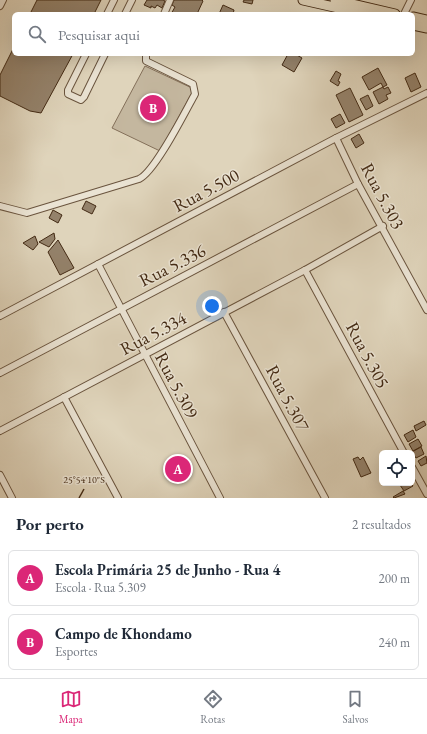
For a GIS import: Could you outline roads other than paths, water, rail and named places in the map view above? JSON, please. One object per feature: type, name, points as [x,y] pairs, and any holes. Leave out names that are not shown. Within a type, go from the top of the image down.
[{"type":"highway","points":[[303,0],[357,12]]},
{"type":"highway","points":[[335,0],[386,12]]},
{"type":"highway","points":[[415,19],[427,20]]},
{"type":"highway","points":[[415,20],[427,28]]},
{"type":"street","points":[[0,6],[3,0]]},
{"type":"street","points":[[108,12],[114,0]]},
{"type":"street","points":[[126,12],[132,0]]},
{"type":"street","points":[[165,12],[170,0]]},
{"type":"street","points":[[405,12],[411,0]]},
{"type":"street","points":[[85,56],[68,90],[68,94],[81,100],[84,98],[104,56]]},
{"type":"street","points":[[0,206],[27,213],[139,179],[147,174],[195,94],[195,90],[193,84],[146,61],[146,56]]},
{"type":"street","name":"Rua 5.500","points":[[0,316],[336,138],[426,96]]},
{"type":"street","name":"Rua 5.303","points":[[336,138],[358,184],[427,310]]},
{"type":"street","name":"Rua 5.336","points":[[0,373],[358,184]]},
{"type":"street","name":"Rua 5.334","points":[[0,431],[305,270],[382,226]]},
{"type":"street","name":"Rua 5.309","points":[[98,264],[220,498]]},
{"type":"street","name":"Rua 5.305","points":[[305,270],[402,450]]},
{"type":"street","name":"Rua 5.307","points":[[224,312],[325,498]]},
{"type":"street","points":[[64,397],[118,498]]},
{"type":"street","points":[[415,472],[427,494]]},
{"type":"street","points":[[0,475],[12,498]]},
{"type":"place","name":"Campo de Khondamo","points":[[153,108]]},
{"type":"place","name":"Escola Primária 25 de Junho - Rua 4","points":[[178,469]]}]
